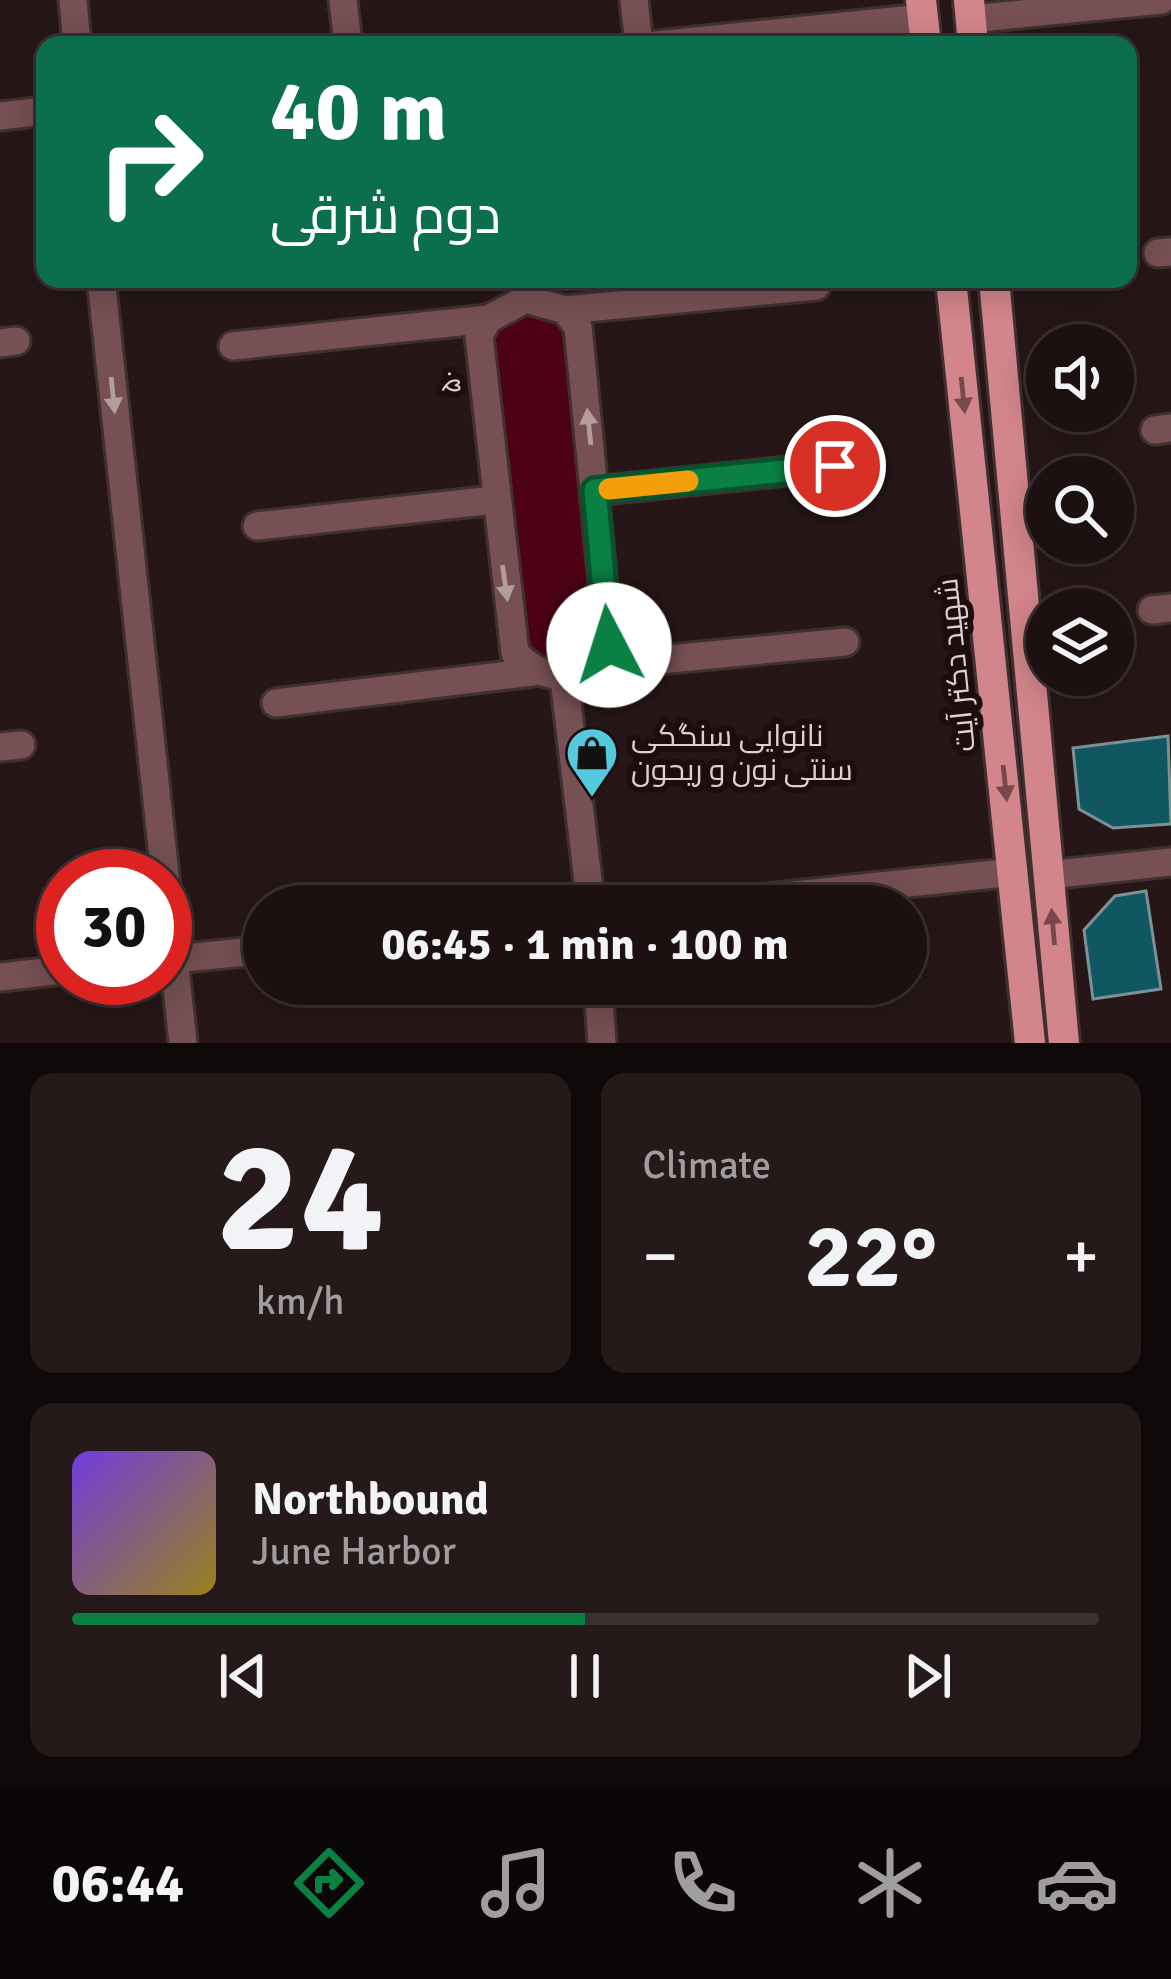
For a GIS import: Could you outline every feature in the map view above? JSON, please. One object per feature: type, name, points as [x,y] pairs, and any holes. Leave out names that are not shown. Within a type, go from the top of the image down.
[{"type":"main road","name":"شهید دکتر آیت","points":[[952,288],[1030,1043]]},
{"type":"main road","points":[[995,288],[1064,1043]]},
{"type":"street","points":[[73,0],[76,36]]},
{"type":"street","points":[[343,0],[347,36]]},
{"type":"street","points":[[634,0],[638,36]]},
{"type":"street","points":[[971,22],[1161,0]]},
{"type":"street","points":[[756,36],[923,21]]},
{"type":"street","points":[[0,116],[36,112]]},
{"type":"street","points":[[102,288],[159,849]]},
{"type":"street","points":[[566,310],[795,288]]},
{"type":"street","points":[[233,346],[488,319],[525,289],[566,310],[578,327],[609,645],[597,666]]},
{"type":"street","name":"۵۰","points":[[488,319],[479,336],[494,500],[514,653],[533,672]]},
{"type":"street","points":[[595,490],[835,466]]},
{"type":"street","points":[[256,526],[494,500]]},
{"type":"street","points":[[276,703],[533,672],[564,678],[597,666],[845,641]]},
{"type":"street","points":[[564,678],[589,885]]},
{"type":"street","points":[[1048,875],[1171,862]]},
{"type":"street","points":[[889,885],[1014,872]]},
{"type":"street","points":[[192,958],[243,952]]},
{"type":"street","points":[[0,977],[36,973]]},
{"type":"street","points":[[177,1005],[183,1043]]},
{"type":"street","points":[[599,1005],[602,1043]]},
{"type":"shaded area","points":[[504,307],[565,310],[609,645],[564,678],[515,653],[488,319]]},
{"type":"building","points":[[1168,736],[1171,824],[1113,828],[1079,809],[1073,748]]},
{"type":"building","points":[[1146,891],[1161,989],[1093,999],[1084,930],[1115,896]]},
{"type":"slow traffic","points":[[609,489],[688,481]]},
{"type":"place","name":"نانوایی سنگکی سنتی نون و ریحون","points":[[592,799]]},
{"type":"route","points":[[609,645],[595,490],[835,466]]}]
